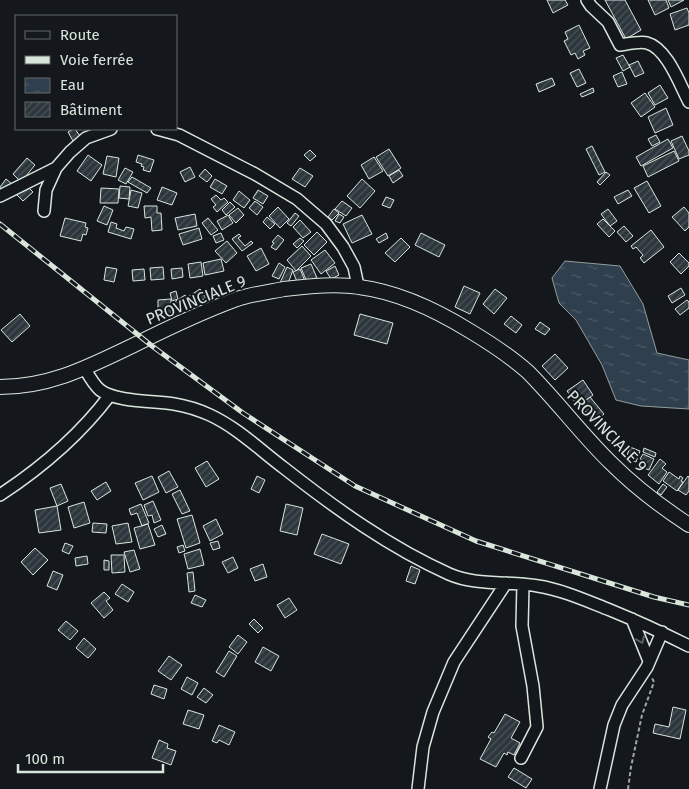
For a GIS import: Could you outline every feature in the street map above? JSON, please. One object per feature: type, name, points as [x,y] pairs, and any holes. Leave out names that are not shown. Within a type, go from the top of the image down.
[{"type":"main road","name":"PROVINCIALE 9","points":[[0,387],[33,384],[85,368],[184,320],[238,299],[265,292],[305,286],[358,286],[382,291],[428,308],[509,356],[528,373],[610,462],[642,492],[689,525]]},
{"type":"street","points":[[587,0],[608,22],[620,45],[646,42],[659,49],[667,59],[689,102]]},
{"type":"street","points":[[44,212],[46,190],[56,168],[86,138],[108,130]]},
{"type":"street","points":[[161,130],[179,135],[255,174],[297,199],[326,224],[343,247],[354,267],[358,286]]},
{"type":"street","points":[[0,196],[56,168]]},
{"type":"street","points":[[85,368],[100,390],[110,396],[179,405],[211,415],[232,427],[350,518],[415,558],[451,575],[488,582],[540,586],[567,594],[632,619],[689,646]]},
{"type":"street","points":[[0,495],[63,447],[110,396]]},
{"type":"street","points":[[418,789],[423,747],[433,712],[454,662],[506,583]]},
{"type":"street","points":[[521,758],[537,727],[533,686],[522,626],[523,584]]},
{"type":"street","points":[[632,619],[648,664]]},
{"type":"street","points":[[600,789],[614,725],[622,705],[648,664],[662,632]]},
{"type":"path","points":[[628,789],[642,714],[654,682],[648,664]]},
{"type":"water","points":[[565,261],[620,266],[643,304],[657,353],[689,360],[689,409],[641,406],[616,400],[602,365],[576,320],[559,303],[552,278]]},
{"type":"building","points":[[547,0],[565,0],[568,5],[553,13]]},
{"type":"building","points":[[605,0],[625,0],[641,30],[626,39]]},
{"type":"building","points":[[648,0],[666,0],[669,8],[655,15]]},
{"type":"building","points":[[668,0],[684,0],[671,7]]},
{"type":"building","points":[[687,8],[689,25],[675,30],[670,14]]},
{"type":"building","points":[[579,25],[590,48],[583,51],[585,55],[578,59],[575,53],[571,55],[564,41],[568,39],[565,32]]},
{"type":"building","points":[[623,55],[630,67],[623,71],[616,58]]},
{"type":"building","points":[[638,61],[644,73],[635,77],[629,65]]},
{"type":"building","points":[[579,69],[586,83],[577,87],[570,73]]},
{"type":"building","points":[[622,72],[627,84],[618,87],[613,76]]},
{"type":"building","points":[[552,78],[555,85],[539,92],[536,84]]},
{"type":"building","points":[[660,85],[668,98],[655,105],[648,93]]},
{"type":"building","points":[[593,88],[594,92],[582,97],[580,94]]},
{"type":"building","points":[[645,93],[655,107],[641,117],[631,103]]},
{"type":"building","points":[[666,108],[673,125],[655,133],[648,117]]},
{"type":"building","points":[[76,130],[80,136],[73,141],[68,132]]},
{"type":"building","points":[[656,135],[660,142],[652,146],[648,139]]},
{"type":"building","points":[[682,136],[689,155],[679,159],[671,141]]},
{"type":"building","points":[[668,139],[673,148],[641,166],[636,157]]},
{"type":"building","points":[[592,146],[605,172],[599,175],[586,149]]},
{"type":"building","points":[[389,149],[401,168],[388,176],[376,157]]},
{"type":"building","points":[[310,150],[316,156],[310,161],[304,155]]},
{"type":"building","points":[[674,151],[679,161],[648,177],[643,166]]},
{"type":"building","points":[[88,155],[102,165],[91,181],[77,171]]},
{"type":"building","points":[[138,155],[154,160],[150,172],[143,170],[142,164],[136,162]]},
{"type":"building","points":[[107,156],[119,158],[116,177],[103,174]]},
{"type":"building","points":[[374,157],[383,171],[369,179],[361,165]]},
{"type":"building","points":[[27,158],[35,165],[21,182],[13,174]]},
{"type":"building","points":[[190,167],[195,177],[185,182],[180,172]]},
{"type":"building","points":[[125,168],[133,172],[126,184],[118,180]]},
{"type":"building","points":[[300,168],[313,176],[305,187],[292,179]]},
{"type":"building","points":[[205,169],[212,176],[207,182],[199,176]]},
{"type":"building","points":[[399,170],[403,176],[393,183],[389,176]]},
{"type":"building","points":[[606,172],[610,175],[600,185],[597,182]]},
{"type":"building","points":[[132,177],[151,188],[147,193],[128,182]]},
{"type":"building","points":[[6,179],[12,184],[5,193],[0,187]]},
{"type":"building","points":[[215,179],[227,186],[222,194],[210,187]]},
{"type":"building","points":[[362,179],[375,191],[360,208],[347,196]]},
{"type":"building","points":[[647,181],[661,206],[649,213],[634,188]]},
{"type":"building","points":[[26,185],[33,192],[23,201],[16,194]]},
{"type":"building","points":[[120,186],[130,187],[129,199],[119,198]]},
{"type":"building","points":[[162,187],[177,193],[172,205],[157,200]]},
{"type":"building","points":[[101,188],[119,189],[118,203],[100,203]]},
{"type":"building","points":[[131,190],[142,193],[138,208],[128,206]]},
{"type":"building","points":[[258,190],[268,196],[263,204],[253,198]]},
{"type":"building","points":[[628,190],[632,196],[618,204],[614,197]]},
{"type":"building","points":[[239,191],[250,200],[244,208],[233,200]]},
{"type":"building","points":[[216,195],[221,200],[224,198],[228,202],[217,212],[213,207],[216,205],[211,199]]},
{"type":"building","points":[[386,197],[394,200],[390,208],[382,205]]},
{"type":"building","points":[[255,201],[263,207],[257,215],[249,208]]},
{"type":"building","points":[[342,201],[352,208],[346,216],[335,209]]},
{"type":"building","points":[[230,202],[235,207],[226,215],[222,210]]},
{"type":"building","points":[[104,206],[113,210],[107,225],[97,221]]},
{"type":"building","points":[[144,206],[157,206],[157,213],[161,213],[162,230],[152,231],[151,217],[145,218]]},
{"type":"building","points":[[278,207],[289,219],[280,228],[269,216]]},
{"type":"building","points":[[684,207],[689,213],[689,227],[685,231],[672,217]]},
{"type":"building","points":[[238,208],[244,215],[236,223],[229,215]]},
{"type":"building","points":[[334,209],[339,213],[332,220],[328,217]]},
{"type":"building","points":[[608,209],[617,221],[610,226],[601,214]]},
{"type":"building","points":[[295,213],[299,216],[291,226],[287,223]]},
{"type":"building","points":[[195,214],[197,226],[178,230],[175,218]]},
{"type":"building","points":[[339,214],[344,217],[340,223],[335,221]]},
{"type":"building","points":[[228,215],[233,223],[222,230],[217,221]]},
{"type":"building","points":[[362,215],[372,234],[352,243],[343,224]]},
{"type":"building","points":[[267,217],[275,224],[270,229],[263,222]]},
{"type":"building","points":[[65,218],[86,223],[85,227],[88,228],[86,235],[83,234],[81,241],[60,236]]},
{"type":"building","points":[[208,218],[218,230],[211,235],[202,223]]},
{"type":"building","points":[[603,219],[615,231],[609,237],[597,224]]},
{"type":"building","points":[[300,220],[311,232],[303,238],[293,227]]},
{"type":"building","points":[[111,222],[117,224],[116,228],[124,231],[126,227],[134,229],[131,239],[108,232]]},
{"type":"building","points":[[624,226],[633,236],[626,242],[617,232]]},
{"type":"building","points":[[199,228],[202,239],[183,245],[179,234]]},
{"type":"building","points":[[651,230],[664,247],[644,263],[640,258],[643,255],[636,247],[633,249],[631,246]]},
{"type":"building","points":[[317,232],[327,242],[314,255],[304,245]]},
{"type":"building","points":[[221,233],[224,240],[216,243],[213,236]]},
{"type":"building","points":[[386,233],[388,238],[379,243],[376,239]]},
{"type":"building","points":[[421,233],[445,245],[439,257],[415,245]]},
{"type":"building","points":[[239,234],[241,236],[238,238],[245,246],[251,241],[253,243],[242,251],[232,239]]},
{"type":"building","points":[[278,235],[284,240],[276,250],[271,247],[274,243],[272,242]]},
{"type":"building","points":[[300,238],[304,241],[297,248],[293,244]]},
{"type":"building","points":[[401,238],[410,247],[395,262],[385,253]]},
{"type":"building","points":[[227,241],[237,253],[226,263],[215,251]]},
{"type":"building","points":[[302,246],[311,256],[296,271],[287,260]]},
{"type":"building","points":[[261,248],[269,264],[256,271],[247,256]]},
{"type":"building","points":[[325,250],[335,263],[321,274],[311,260]]},
{"type":"building","points":[[679,253],[689,263],[689,266],[681,274],[670,262]]},
{"type":"building","points":[[221,259],[224,271],[205,275],[203,263]]},
{"type":"building","points":[[201,262],[203,276],[190,278],[188,264]]},
{"type":"building","points":[[279,263],[285,267],[279,279],[272,276]]},
{"type":"building","points":[[311,264],[317,278],[307,282],[301,268]]},
{"type":"building","points":[[335,266],[339,275],[331,279],[326,271]]},
{"type":"building","points":[[106,267],[117,269],[114,282],[104,280]]},
{"type":"building","points":[[163,267],[164,279],[151,280],[150,268]]},
{"type":"building","points":[[287,267],[293,270],[287,286],[280,283]]},
{"type":"building","points":[[182,268],[183,277],[172,279],[171,269]]},
{"type":"building","points":[[144,269],[145,280],[133,281],[132,270]]},
{"type":"building","points":[[300,269],[305,281],[298,284],[293,272]]},
{"type":"building","points":[[464,286],[480,293],[470,314],[455,307]]},
{"type":"building","points":[[681,288],[685,295],[672,303],[668,296]]},
{"type":"building","points":[[200,289],[206,298],[194,305],[188,297]]},
{"type":"building","points":[[495,289],[507,298],[494,314],[483,304]]},
{"type":"building","points":[[176,291],[178,299],[172,301],[170,293]]},
{"type":"building","points":[[185,295],[190,303],[178,311],[173,303]]},
{"type":"building","points":[[171,299],[171,315],[158,316],[158,300]]},
{"type":"building","points":[[687,300],[689,308],[680,315],[675,309]]},
{"type":"building","points":[[20,314],[30,326],[12,342],[1,330]]},
{"type":"building","points":[[360,314],[393,323],[387,344],[354,335]]},
{"type":"building","points":[[511,316],[522,325],[516,333],[504,324]]},
{"type":"building","points":[[540,322],[550,329],[545,335],[535,329]]},
{"type":"building","points":[[555,354],[568,368],[555,380],[542,366]]},
{"type":"building","points":[[583,380],[593,395],[578,406],[567,391]]},
{"type":"building","points":[[590,397],[604,414],[594,422],[580,405]]},
{"type":"building","points":[[630,447],[640,451],[636,462],[626,458]]},
{"type":"building","points":[[644,448],[656,453],[655,457],[643,452]]},
{"type":"building","points":[[643,454],[654,459],[649,470],[644,468],[647,462],[640,459]]},
{"type":"building","points":[[660,459],[666,464],[662,468],[667,472],[659,484],[648,475]]},
{"type":"building","points":[[207,461],[219,479],[206,487],[195,468]]},
{"type":"building","points":[[169,471],[178,487],[166,493],[158,477]]},
{"type":"building","points":[[669,472],[679,479],[680,476],[683,478],[681,481],[683,482],[677,491],[663,481]]},
{"type":"building","points":[[152,476],[159,492],[143,500],[135,483]]},
{"type":"building","points":[[257,476],[265,480],[259,493],[251,489]]},
{"type":"building","points":[[688,476],[689,491],[686,495],[678,490]]},
{"type":"building","points":[[106,482],[111,491],[97,500],[91,491]]},
{"type":"building","points":[[61,484],[68,501],[57,506],[50,488]]},
{"type":"building","points":[[663,484],[667,487],[661,495],[657,492]]},
{"type":"building","points":[[180,490],[190,511],[182,514],[172,494]]},
{"type":"building","points":[[153,501],[161,520],[154,523],[152,515],[148,516],[144,505]]},
{"type":"building","points":[[84,502],[90,523],[74,528],[68,507]]},
{"type":"building","points":[[141,504],[149,523],[142,526],[137,513],[131,515],[129,509]]},
{"type":"building","points":[[286,504],[303,508],[297,535],[280,531]]},
{"type":"building","points":[[57,506],[61,530],[39,533],[35,510]]},
{"type":"building","points":[[192,515],[200,543],[186,548],[177,519]]},
{"type":"building","points":[[216,519],[223,534],[210,541],[203,526]]},
{"type":"building","points":[[93,523],[107,524],[106,533],[92,532]]},
{"type":"building","points":[[128,523],[132,542],[116,544],[112,526]]},
{"type":"building","points":[[148,524],[155,545],[140,549],[134,528]]},
{"type":"building","points":[[162,525],[166,534],[158,537],[154,529]]},
{"type":"building","points":[[322,534],[349,544],[341,564],[314,554]]},
{"type":"building","points":[[218,541],[220,548],[213,550],[210,543]]},
{"type":"building","points":[[65,543],[73,546],[69,554],[62,551]]},
{"type":"building","points":[[183,545],[185,551],[179,553],[177,547]]},
{"type":"building","points":[[35,548],[48,560],[33,575],[21,562]]},
{"type":"building","points":[[200,549],[204,565],[188,569],[184,554]]},
{"type":"building","points":[[134,550],[140,569],[130,572],[124,552]]},
{"type":"building","points":[[111,555],[124,555],[125,572],[112,573]]},
{"type":"building","points":[[87,556],[88,564],[76,566],[75,558]]},
{"type":"building","points":[[233,557],[238,568],[228,573],[222,562]]},
{"type":"building","points":[[104,560],[109,561],[109,570],[104,570]]},
{"type":"building","points":[[263,564],[267,577],[255,581],[250,569]]},
{"type":"building","points":[[411,566],[420,570],[415,584],[406,581]]},
{"type":"building","points":[[53,571],[63,575],[57,590],[47,586]]},
{"type":"building","points":[[193,572],[195,591],[189,592],[187,573]]},
{"type":"building","points":[[122,584],[134,592],[128,602],[115,594]]},
{"type":"building","points":[[104,592],[110,598],[106,601],[113,610],[104,618],[91,603]]},
{"type":"building","points":[[195,595],[206,600],[202,607],[191,603]]},
{"type":"building","points":[[289,598],[297,610],[285,618],[277,605]]},
{"type":"building","points":[[254,619],[263,628],[258,633],[249,624]]},
{"type":"building","points":[[66,621],[78,631],[70,640],[58,630]]},
{"type":"building","points":[[238,635],[247,642],[238,654],[229,647]]},
{"type":"building","points":[[84,638],[96,649],[88,658],[76,648]]},
{"type":"building","points":[[263,647],[279,656],[271,671],[255,662]]},
{"type":"building","points":[[229,651],[237,656],[224,677],[216,672]]},
{"type":"building","points":[[169,656],[182,665],[171,680],[158,671]]},
{"type":"building","points":[[187,677],[198,683],[192,695],[181,689]]},
{"type":"building","points":[[154,685],[167,689],[164,699],[151,694]]},
{"type":"building","points":[[204,688],[213,695],[206,703],[197,697]]},
{"type":"building","points":[[673,707],[686,710],[680,739],[653,733],[655,724],[669,727]]},
{"type":"building","points":[[188,710],[204,715],[199,729],[183,724]]},
{"type":"building","points":[[505,714],[520,722],[511,738],[520,743],[514,755],[508,752],[507,755],[504,753],[496,767],[480,759],[491,739],[488,737],[492,732],[494,733]]},
{"type":"building","points":[[219,725],[235,732],[229,745],[219,740],[217,743],[212,741]]},
{"type":"building","points":[[159,740],[168,744],[167,748],[176,751],[171,765],[152,758]]},
{"type":"building","points":[[514,768],[532,779],[526,788],[508,777]]},
{"type":"railway","points":[[0,224],[152,346],[243,413],[355,486],[476,541],[654,597],[689,605]]}]
